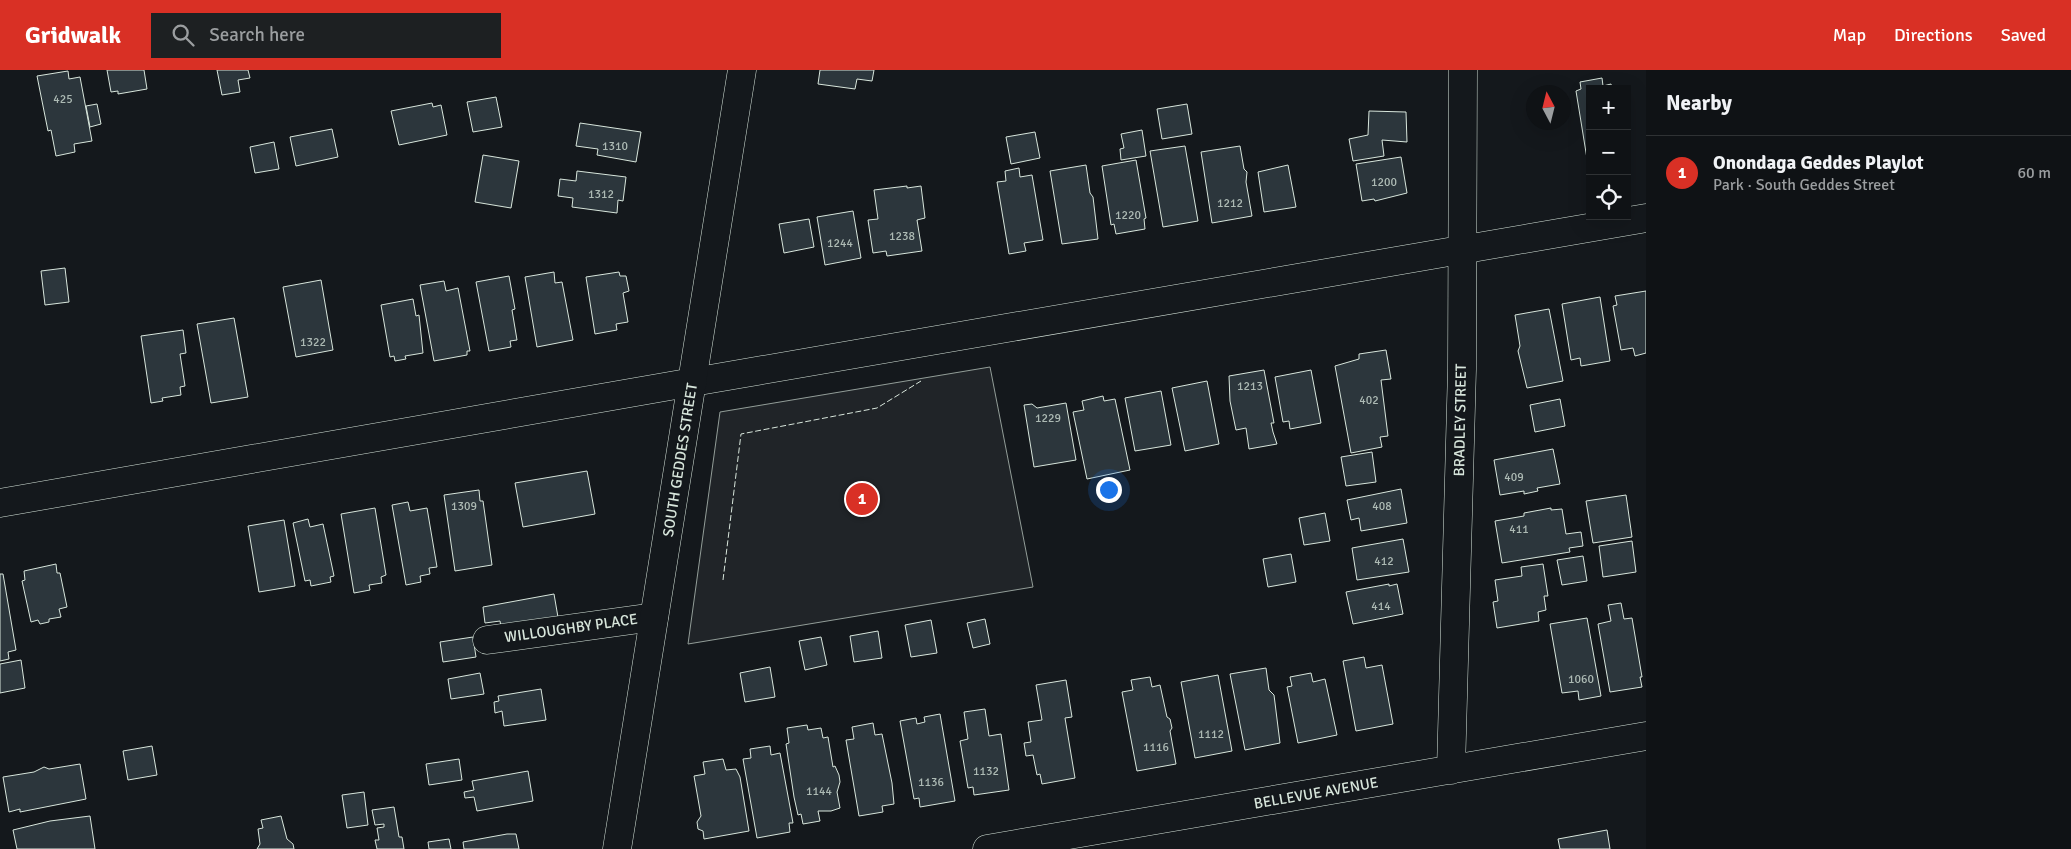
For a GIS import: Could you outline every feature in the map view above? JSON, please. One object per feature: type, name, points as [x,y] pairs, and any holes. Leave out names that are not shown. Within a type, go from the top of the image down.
[{"type":"street","name":"SOUTH GEDDES STREET","points":[[617,849],[742,70]]},
{"type":"street","name":"BRADLEY STREET","points":[[1451,770],[1462,369],[1463,70]]},
{"type":"street","points":[[0,503],[1646,218]]},
{"type":"street","name":"WILLOUGHBY PLACE","points":[[487,640],[654,617]]},
{"type":"street","name":"BELLEVUE AVENUE","points":[[987,849],[1646,736]]},
{"type":"shaded area","points":[[990,367],[1033,587],[688,644],[720,412]]},
{"type":"building","points":[[107,70],[144,70],[147,89],[118,94],[118,91],[111,92]]},
{"type":"building","points":[[217,70],[248,70],[250,78],[238,80],[240,92],[222,95]]},
{"type":"building","points":[[820,70],[874,70],[872,81],[857,79],[855,89],[818,84]]},
{"type":"building","points":[[68,71],[69,79],[80,77],[92,141],[74,144],[75,152],[56,156],[51,130],[48,131],[37,76]]},
{"type":"building","points":[[1602,78],[1603,85],[1586,85],[1586,153],[1576,91],[1581,89],[1580,82]]},
{"type":"building","points":[[496,97],[502,127],[473,132],[467,102]]},
{"type":"building","points":[[432,103],[433,107],[441,105],[447,135],[399,145],[391,111]]},
{"type":"building","points":[[97,104],[101,124],[90,127],[86,106]]},
{"type":"building","points":[[1187,104],[1192,134],[1162,139],[1157,109]]},
{"type":"building","points":[[1369,111],[1406,112],[1407,142],[1382,140],[1384,156],[1353,161],[1349,139],[1368,135]]},
{"type":"building","points":[[580,123],[641,132],[636,162],[597,155],[598,149],[576,146]]},
{"type":"building","points":[[332,129],[338,157],[296,166],[290,137]]},
{"type":"building","points":[[1142,130],[1146,156],[1121,160],[1120,149],[1124,148],[1121,134]]},
{"type":"building","points":[[1035,132],[1040,158],[1011,164],[1006,137]]},
{"type":"building","points":[[274,142],[279,169],[255,173],[250,147]]},
{"type":"building","points":[[1185,146],[1198,221],[1163,227],[1150,151]]},
{"type":"building","points":[[1240,146],[1244,169],[1247,172],[1246,182],[1252,216],[1212,223],[1201,152]]},
{"type":"building","points":[[483,155],[519,161],[511,208],[475,202]]},
{"type":"building","points":[[1401,157],[1407,193],[1375,201],[1374,199],[1362,201],[1356,164]]},
{"type":"building","points":[[1136,160],[1146,218],[1144,219],[1145,229],[1116,234],[1114,224],[1111,225],[1102,166]]},
{"type":"building","points":[[1086,165],[1090,193],[1093,197],[1098,239],[1062,244],[1050,171]]},
{"type":"building","points":[[1288,165],[1296,207],[1264,212],[1258,172]]},
{"type":"building","points":[[1019,168],[1020,177],[1032,175],[1043,240],[1024,243],[1026,251],[1009,254],[997,182],[1006,181],[1005,171]]},
{"type":"building","points":[[577,171],[626,177],[623,201],[618,200],[617,213],[572,207],[573,198],[558,196],[560,179],[576,181]]},
{"type":"building","points":[[907,186],[907,188],[921,186],[925,218],[917,220],[922,251],[887,256],[886,251],[873,253],[868,220],[878,219],[874,190]]},
{"type":"building","points":[[853,211],[861,258],[825,265],[817,217]]},
{"type":"building","points":[[809,219],[814,247],[784,253],[779,224]]},
{"type":"building","points":[[65,268],[69,302],[45,305],[41,271]]},
{"type":"building","points":[[554,272],[555,283],[562,282],[573,340],[537,347],[525,277]]},
{"type":"building","points":[[619,272],[620,276],[626,276],[629,291],[623,293],[628,322],[616,324],[617,330],[595,334],[586,277]]},
{"type":"building","points":[[509,276],[515,309],[512,310],[517,340],[510,341],[511,347],[489,351],[476,282]]},
{"type":"building","points":[[321,280],[333,350],[296,357],[283,287]]},
{"type":"building","points":[[444,281],[446,291],[458,288],[470,351],[467,351],[467,355],[434,361],[420,285]]},
{"type":"building","points":[[1646,291],[1646,353],[1635,356],[1633,348],[1621,350],[1613,306],[1617,305],[1615,296]]},
{"type":"building","points":[[1600,297],[1610,361],[1581,366],[1580,358],[1571,360],[1562,304]]},
{"type":"building","points":[[413,299],[416,316],[419,315],[423,353],[405,356],[406,359],[395,361],[394,356],[390,357],[381,305]]},
{"type":"building","points":[[1549,309],[1563,381],[1527,388],[1518,351],[1520,346],[1515,315]]},
{"type":"building","points":[[234,318],[248,397],[211,403],[197,324]]},
{"type":"building","points":[[183,330],[186,353],[180,354],[185,386],[180,387],[181,395],[162,398],[163,401],[151,403],[141,336]]},
{"type":"building","points":[[1386,350],[1391,379],[1381,380],[1388,436],[1380,437],[1382,447],[1351,453],[1335,366],[1359,359],[1359,354]]},
{"type":"building","points":[[1264,370],[1274,423],[1271,423],[1277,444],[1249,449],[1246,428],[1236,430],[1230,401],[1229,376]]},
{"type":"building","points":[[1311,370],[1321,423],[1290,429],[1289,421],[1283,422],[1275,377]]},
{"type":"building","points":[[1207,381],[1219,444],[1185,451],[1172,388]]},
{"type":"building","points":[[1161,391],[1171,445],[1135,451],[1125,398]]},
{"type":"building","points":[[1103,396],[1104,401],[1115,399],[1130,470],[1087,479],[1073,412],[1084,410],[1082,401]]},
{"type":"building","points":[[1560,399],[1565,426],[1535,432],[1530,405]]},
{"type":"building","points":[[1066,403],[1076,460],[1034,467],[1024,405],[1032,404],[1037,408]]},
{"type":"building","points":[[1553,449],[1560,484],[1537,488],[1538,491],[1524,494],[1524,491],[1500,495],[1494,460]]},
{"type":"building","points":[[1372,452],[1376,482],[1346,486],[1341,457]]},
{"type":"building","points":[[587,471],[595,514],[523,527],[515,483]]},
{"type":"building","points":[[1401,489],[1407,523],[1361,531],[1359,518],[1351,520],[1347,500]]},
{"type":"building","points":[[479,490],[480,501],[483,501],[492,565],[455,571],[444,495]]},
{"type":"building","points":[[1626,495],[1632,537],[1593,543],[1586,501]]},
{"type":"building","points":[[408,502],[410,511],[427,508],[437,567],[429,568],[430,574],[420,576],[421,582],[406,585],[392,505]]},
{"type":"building","points":[[375,508],[386,575],[381,577],[382,583],[369,585],[370,590],[354,593],[341,514]]},
{"type":"building","points":[[1551,508],[1551,510],[1562,509],[1566,534],[1581,532],[1583,546],[1569,548],[1570,552],[1502,563],[1495,521],[1524,516],[1524,513]]},
{"type":"building","points":[[1325,513],[1330,541],[1304,545],[1299,518]]},
{"type":"building","points":[[308,519],[310,527],[323,524],[334,576],[330,577],[331,582],[311,586],[310,580],[305,581],[293,523]]},
{"type":"building","points":[[284,520],[295,586],[259,592],[248,526]]},
{"type":"building","points":[[1403,539],[1409,572],[1357,580],[1352,548]]},
{"type":"building","points":[[1632,541],[1636,572],[1603,577],[1599,546]]},
{"type":"building","points":[[1291,554],[1296,582],[1268,587],[1263,559]]},
{"type":"building","points":[[1583,556],[1587,581],[1562,585],[1557,560]]},
{"type":"building","points":[[56,564],[57,573],[60,573],[67,607],[59,609],[61,617],[49,619],[49,622],[40,624],[38,620],[31,622],[22,581],[25,580],[24,571]]},
{"type":"building","points":[[1543,564],[1548,596],[1544,596],[1546,610],[1538,612],[1539,621],[1497,628],[1493,602],[1498,601],[1495,580],[1522,576],[1521,567]]},
{"type":"building","points":[[0,574],[3,574],[16,650],[8,652],[9,659],[0,661]]},
{"type":"building","points":[[1389,584],[1389,586],[1397,584],[1403,614],[1353,624],[1346,592]]},
{"type":"building","points":[[554,594],[559,623],[502,633],[500,621],[485,623],[483,607]]},
{"type":"building","points":[[1621,603],[1624,619],[1632,618],[1642,687],[1610,692],[1598,624],[1611,621],[1608,605]]},
{"type":"building","points":[[1587,618],[1601,696],[1579,700],[1578,691],[1562,693],[1550,624]]},
{"type":"building","points":[[985,619],[990,644],[973,648],[967,623]]},
{"type":"building","points":[[931,620],[937,653],[911,657],[905,625]]},
{"type":"building","points":[[878,631],[882,658],[854,662],[850,636]]},
{"type":"building","points":[[473,637],[476,657],[443,662],[440,642]]},
{"type":"building","points":[[821,637],[827,665],[805,670],[799,641]]},
{"type":"building","points":[[1364,657],[1366,668],[1382,665],[1393,724],[1356,731],[1343,661]]},
{"type":"building","points":[[21,660],[25,688],[0,693],[0,664]]},
{"type":"building","points":[[770,667],[775,697],[745,702],[740,673]]},
{"type":"building","points":[[1266,668],[1269,690],[1274,695],[1280,743],[1245,750],[1230,674]]},
{"type":"building","points":[[480,673],[484,694],[451,699],[448,679]]},
{"type":"building","points":[[1311,673],[1313,682],[1325,679],[1337,735],[1298,743],[1287,687],[1292,686],[1290,677]]},
{"type":"building","points":[[1218,675],[1232,751],[1195,758],[1181,682]]},
{"type":"building","points":[[1150,677],[1152,687],[1160,685],[1167,717],[1170,719],[1172,728],[1170,731],[1176,764],[1137,771],[1122,692],[1133,690],[1131,680]]},
{"type":"building","points":[[1066,680],[1072,717],[1065,718],[1075,778],[1042,784],[1040,774],[1037,775],[1033,755],[1026,756],[1024,743],[1031,742],[1028,722],[1042,720],[1036,685]]},
{"type":"building","points":[[541,689],[546,720],[504,726],[502,711],[495,713],[494,702],[499,701],[498,696]]},
{"type":"building","points":[[985,709],[989,736],[1001,734],[1009,790],[974,795],[973,787],[968,788],[960,741],[968,739],[964,712]]},
{"type":"building","points":[[940,714],[955,801],[920,807],[919,798],[914,799],[900,721],[916,718],[917,724],[925,722],[924,717]]},
{"type":"building","points":[[873,723],[875,735],[882,734],[892,783],[894,804],[882,806],[883,812],[859,816],[846,740],[854,739],[852,727]]},
{"type":"building","points":[[807,725],[808,730],[821,728],[823,738],[828,737],[833,767],[835,766],[839,775],[840,782],[837,792],[840,808],[831,811],[818,811],[820,821],[803,824],[801,814],[798,815],[794,797],[786,744],[789,743],[787,728]]},
{"type":"building","points":[[152,746],[157,775],[128,780],[123,751]]},
{"type":"building","points":[[770,746],[771,755],[780,753],[793,823],[789,823],[790,832],[757,838],[743,759],[751,758],[750,749]]},
{"type":"building","points":[[459,759],[462,780],[429,785],[426,764]]},
{"type":"building","points":[[723,759],[726,770],[736,769],[740,777],[749,831],[704,839],[703,831],[698,829],[697,822],[701,816],[694,776],[705,774],[703,762]]},
{"type":"building","points":[[80,764],[86,799],[20,812],[20,809],[9,812],[3,777],[34,772],[44,767],[49,769]]},
{"type":"building","points":[[528,771],[533,801],[477,811],[474,797],[465,798],[464,792],[474,790],[472,781]]},
{"type":"building","points":[[364,792],[368,825],[347,828],[342,795]]},
{"type":"building","points":[[394,807],[399,837],[402,837],[404,849],[377,849],[375,840],[379,840],[377,828],[384,827],[384,824],[375,825],[372,810]]},
{"type":"building","points":[[90,816],[95,849],[17,849],[13,830],[50,821]]},
{"type":"building","points":[[281,816],[287,839],[293,844],[294,849],[257,849],[260,844],[258,829],[263,828],[261,820]]},
{"type":"building","points":[[1607,830],[1610,849],[1560,849],[1558,839]]},
{"type":"building","points":[[516,834],[519,849],[464,849],[463,842]]},
{"type":"building","points":[[449,839],[451,849],[429,849],[428,842]]},
{"type":"fence","points":[[723,580],[741,434],[877,408],[921,381]]},
{"type":"place","name":"Onondaga Geddes Playlot","points":[[862,499]]}]
